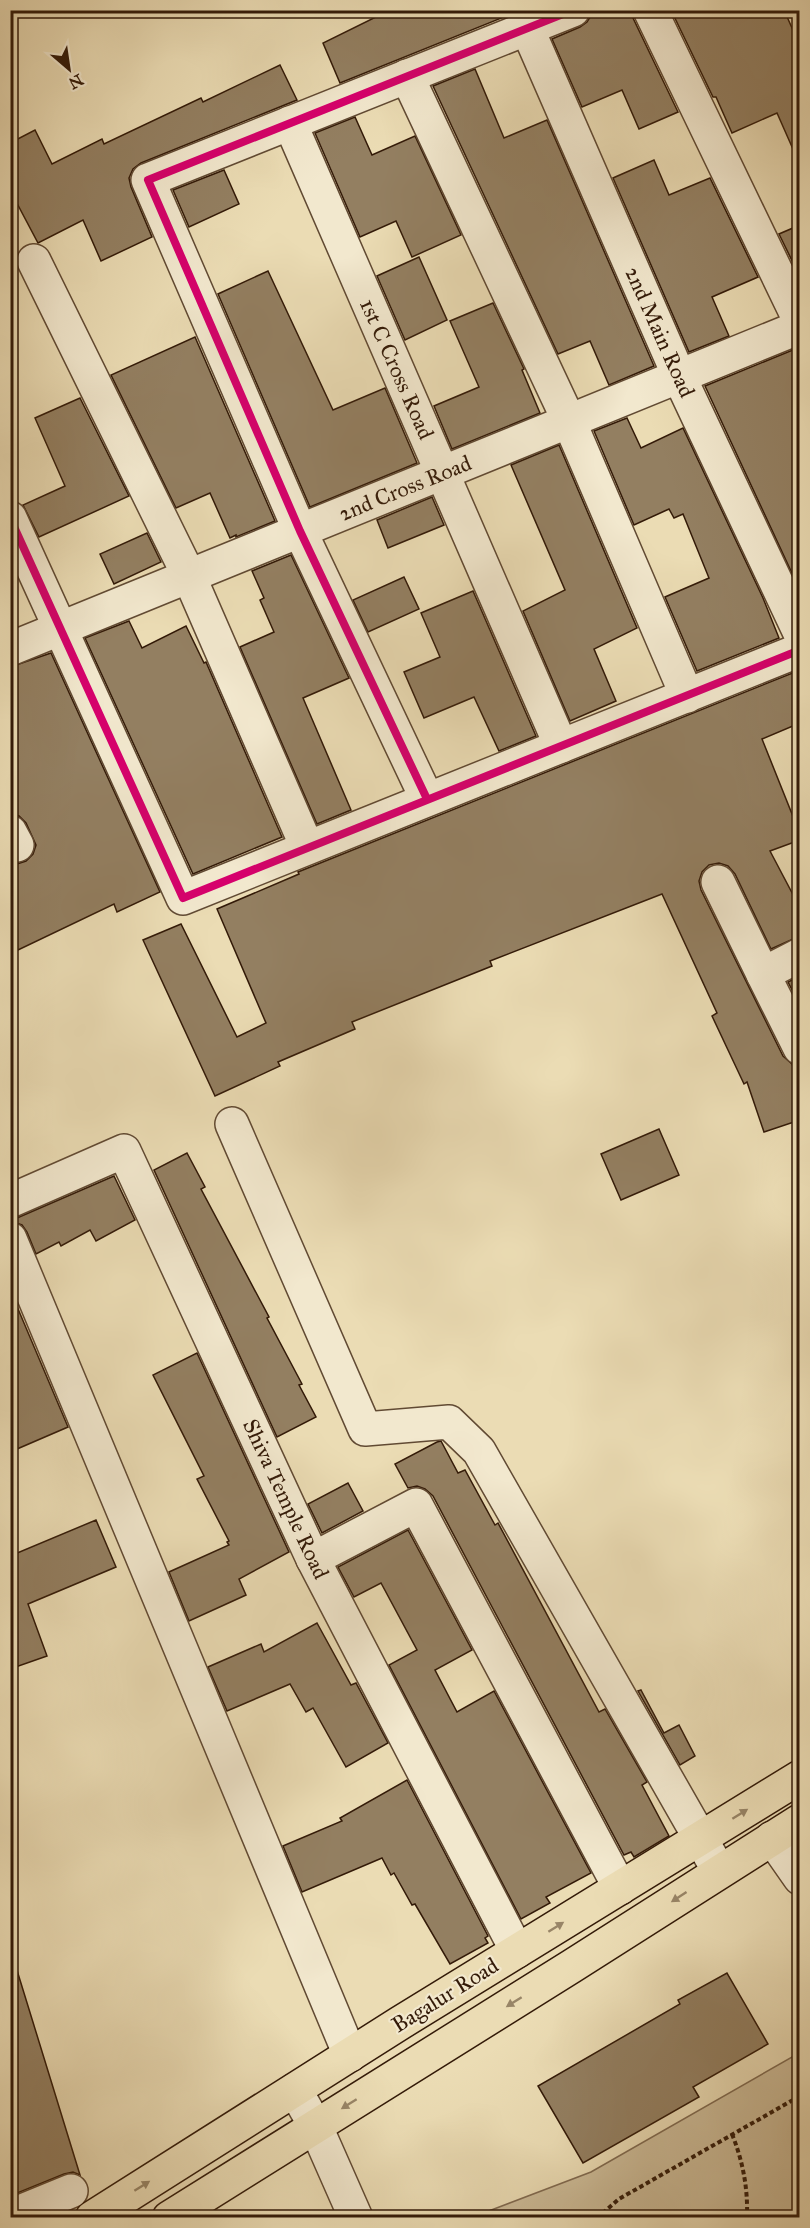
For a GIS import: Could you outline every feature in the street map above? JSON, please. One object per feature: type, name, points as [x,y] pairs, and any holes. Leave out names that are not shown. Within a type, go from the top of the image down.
[{"type":"main road","name":"Bagalur Road","points":[[92,2217],[800,1777]]},
{"type":"main road","name":"Bagalur Road","points":[[182,2214],[315,2125],[800,1821]]},
{"type":"street","points":[[427,799],[300,531],[148,180],[573,10]]},
{"type":"street","points":[[650,10],[800,321]]},
{"type":"street","name":"2nd Main Road","points":[[527,28],[679,376],[800,633]]},
{"type":"street","points":[[407,76],[569,421],[687,696]]},
{"type":"street","name":"1st C Cross Road","points":[[290,123],[561,746]]},
{"type":"street","points":[[34,261],[189,576],[308,847]]},
{"type":"street","name":"2nd Cross Road","points":[[10,649],[800,327]]},
{"type":"street","points":[[10,518],[183,898],[800,650]]},
{"type":"street","points":[[718,882],[800,1048]]},
{"type":"street","points":[[763,974],[800,955]]},
{"type":"street","points":[[232,1124],[365,1429],[449,1422],[479,1451],[719,1871]]},
{"type":"street","name":"Shiva Temple Road","points":[[10,1201],[124,1151],[313,1559],[517,1951]]},
{"type":"street","points":[[10,1239],[350,2055]]},
{"type":"street","points":[[313,1559],[416,1504],[620,1888]]},
{"type":"street","points":[[772,1838],[800,1878]]},
{"type":"street","points":[[295,2090],[315,2125],[356,2217]]},
{"type":"street","points":[[10,2216],[71,2191]]},
{"type":"path","points":[[597,2217],[619,2199],[800,2096]]},
{"type":"path","points":[[732,2134],[745,2175],[747,2217]]},
{"type":"shaded area","points":[[799,2053],[799,2217],[473,2217],[591,2172]]},
{"type":"building","points":[[390,10],[521,10],[340,83],[323,43]]},
{"type":"building","points":[[605,10],[632,10],[633,18],[678,112],[639,129],[622,90],[582,107],[552,39],[580,27],[590,17]]},
{"type":"building","points":[[671,10],[784,10],[800,46],[800,165],[777,113],[732,133]]},
{"type":"building","points":[[280,65],[297,100],[141,163],[133,169],[129,178],[131,187],[152,237],[101,261],[83,220],[38,243],[10,190],[10,143],[35,130],[52,164],[102,139],[104,144],[201,98],[203,102]]},
{"type":"building","points":[[475,69],[504,138],[547,120],[654,366],[609,385],[590,341],[558,354],[433,86]]},
{"type":"building","points":[[355,117],[372,155],[415,136],[461,235],[412,257],[396,221],[360,237],[315,133]]},
{"type":"building","points":[[654,160],[669,195],[710,178],[758,277],[712,297],[729,336],[689,352],[613,178]]},
{"type":"building","points":[[224,170],[239,204],[189,227],[173,190]]},
{"type":"building","points":[[800,225],[800,277],[779,234]]},
{"type":"building","points":[[419,257],[447,320],[405,340],[377,276]]},
{"type":"building","points":[[268,271],[333,410],[385,388],[417,463],[310,507],[218,294]]},
{"type":"building","points":[[493,303],[524,369],[522,370],[540,413],[452,449],[434,406],[479,387],[450,321]]},
{"type":"building","points":[[195,337],[275,521],[236,537],[236,535],[230,538],[210,493],[176,508],[111,375]]},
{"type":"building","points":[[800,347],[800,583],[797,584],[705,386]]},
{"type":"building","points":[[80,398],[129,496],[39,537],[23,505],[65,486],[35,418]]},
{"type":"building","points":[[627,418],[641,448],[683,428],[763,598],[779,638],[697,671],[665,597],[709,578],[683,514],[674,518],[669,509],[634,525],[594,431]]},
{"type":"building","points":[[559,445],[637,628],[594,649],[616,701],[570,721],[523,611],[565,590],[511,465]]},
{"type":"building","points":[[432,497],[444,525],[388,548],[377,520]]},
{"type":"building","points":[[147,533],[161,562],[114,584],[100,554]]},
{"type":"building","points":[[291,555],[349,678],[303,698],[351,810],[317,824],[240,647],[274,632],[260,600],[264,598],[252,571]]},
{"type":"building","points":[[404,577],[419,609],[368,632],[353,600]]},
{"type":"building","points":[[473,591],[536,736],[499,751],[474,697],[424,718],[404,672],[440,657],[421,613]]},
{"type":"building","points":[[129,621],[142,648],[186,626],[204,663],[206,662],[282,837],[193,874],[85,638]]},
{"type":"building","points":[[51,653],[160,892],[117,912],[114,904],[18,950],[10,936],[10,862],[17,864],[26,861],[33,854],[36,845],[26,823],[19,816],[10,813],[10,667]]},
{"type":"building","points":[[800,670],[800,723],[762,739],[800,834],[800,840],[770,851],[800,908],[800,936],[771,949],[735,874],[728,866],[719,863],[709,865],[702,872],[699,881],[701,890],[783,1056],[792,1064],[800,1087],[800,1120],[764,1132],[747,1082],[744,1084],[712,1016],[717,1013],[662,894],[490,961],[492,966],[352,1022],[355,1029],[278,1062],[280,1066],[215,1096],[143,940],[181,924],[237,1037],[266,1023],[217,909],[299,874],[298,872]]},
{"type":"building","points":[[800,976],[800,1005],[788,982]]},
{"type":"building","points":[[659,1129],[679,1175],[621,1200],[601,1154]]},
{"type":"building","points":[[187,1153],[205,1187],[201,1189],[269,1317],[267,1318],[302,1384],[299,1385],[316,1417],[277,1437],[154,1170]]},
{"type":"building","points":[[114,1176],[135,1220],[96,1241],[90,1230],[61,1246],[59,1242],[36,1254],[22,1225],[10,1221]]},
{"type":"building","points":[[10,1290],[68,1427],[10,1452]]},
{"type":"building","points":[[197,1353],[289,1552],[239,1579],[246,1595],[189,1621],[169,1572],[229,1545],[227,1542],[229,1541],[197,1479],[204,1476],[153,1375]]},
{"type":"building","points":[[441,1441],[458,1473],[465,1470],[495,1525],[498,1523],[599,1712],[605,1709],[647,1782],[642,1785],[669,1836],[634,1857],[631,1852],[624,1855],[433,1496],[417,1486],[408,1488],[395,1464]]},
{"type":"building","points":[[348,1483],[363,1511],[322,1533],[308,1504]]},
{"type":"building","points":[[96,1520],[116,1567],[28,1604],[47,1656],[10,1669],[10,1556]]},
{"type":"building","points":[[408,1530],[472,1650],[435,1670],[457,1712],[494,1691],[591,1873],[546,1897],[550,1903],[521,1919],[389,1665],[417,1650],[381,1583],[354,1597],[338,1567]]},
{"type":"building","points":[[317,1623],[351,1685],[356,1683],[388,1743],[346,1767],[313,1708],[306,1712],[290,1684],[227,1711],[208,1667],[261,1644],[264,1652]]},
{"type":"building","points":[[641,1690],[664,1733],[679,1725],[695,1756],[680,1765],[638,1691]]},
{"type":"building","points":[[407,1780],[488,1936],[485,1938],[488,1943],[450,1964],[415,1904],[412,1905],[394,1873],[391,1875],[382,1858],[302,1892],[283,1846],[342,1821],[340,1818]]},
{"type":"building","points":[[10,1967],[16,1967],[80,2175],[73,2172],[64,2174],[10,2196]]},
{"type":"building","points":[[727,1973],[768,2044],[693,2087],[699,2097],[583,2163],[538,2086],[680,2004],[678,2000]]},
{"type":"cycle path","points":[[427,799],[300,531],[148,180],[573,10]]},
{"type":"cycle path","points":[[10,518],[183,898],[800,650]]}]
